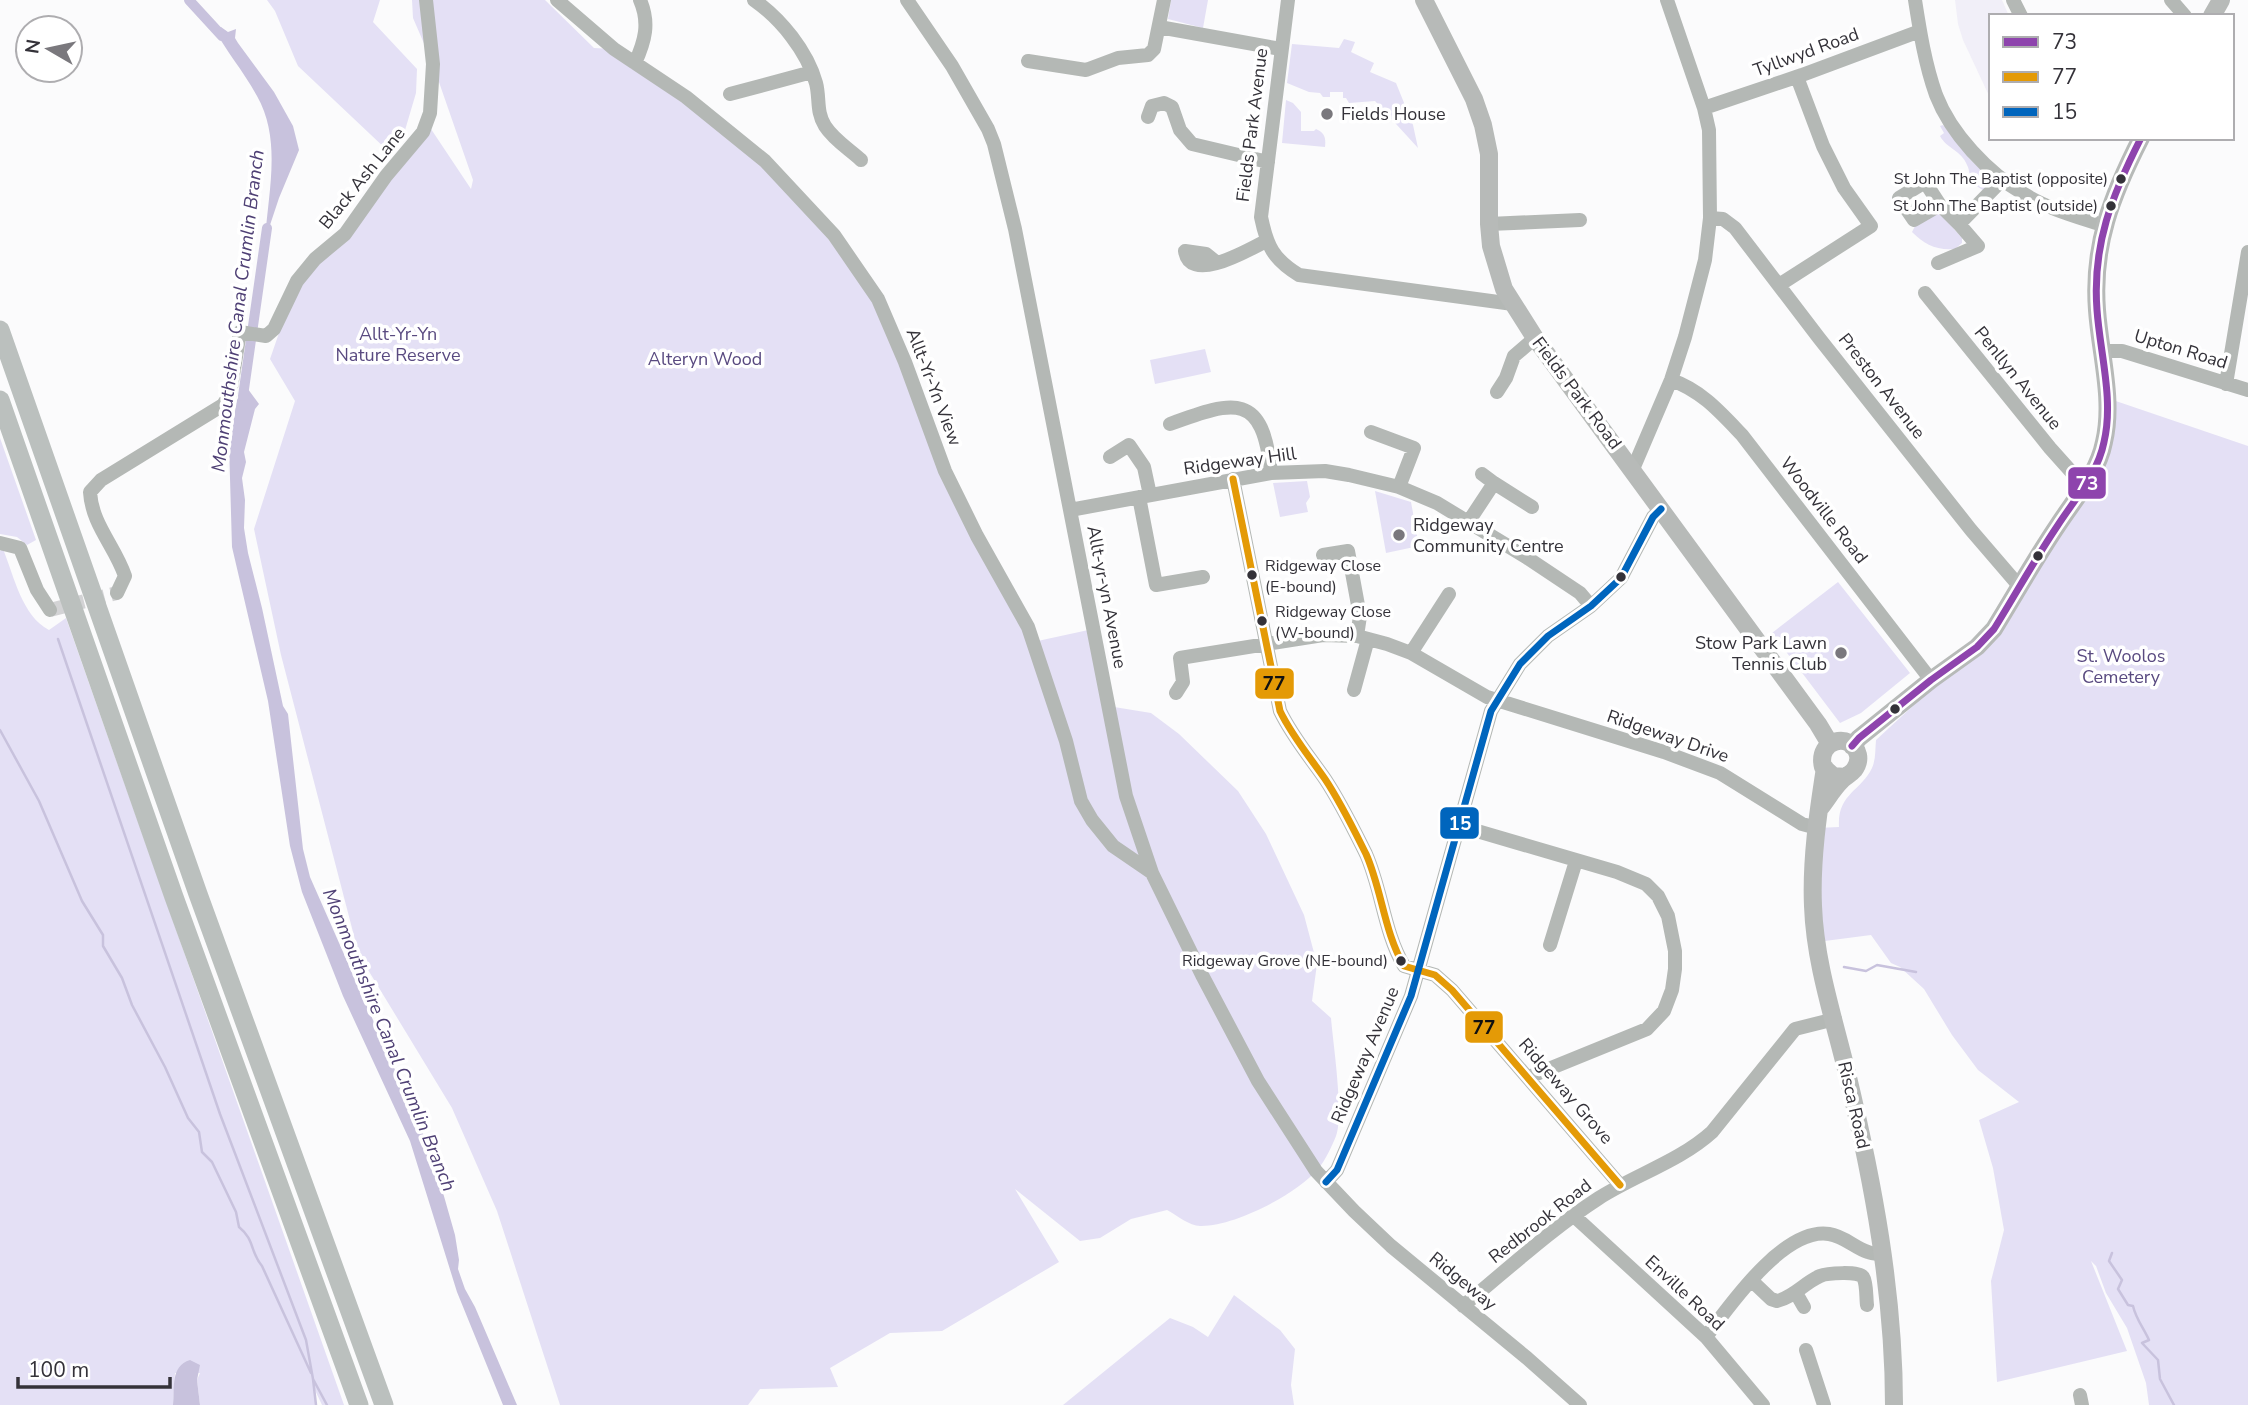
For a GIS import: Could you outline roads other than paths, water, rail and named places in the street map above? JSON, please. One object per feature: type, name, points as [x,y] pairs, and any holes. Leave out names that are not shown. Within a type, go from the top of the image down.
[{"type":"highway","points":[[0,330],[198,894],[384,1405]]},
{"type":"highway","points":[[0,400],[174,897],[359,1405]]},
{"type":"main road","name":"Fields Park Road","points":[[1424,0],[1474,99],[1483,125],[1489,154],[1491,246],[1504,289],[1535,338],[1633,469],[1830,744]]},
{"type":"main road","points":[[1852,746],[1984,640],[1994,629],[2098,464],[2107,426],[2096,277],[2099,245],[2113,198],[2140,140]]},
{"type":"main road","points":[[1840,741],[1852,746],[1857,753],[1857,764],[1851,774],[1833,776],[1825,768],[1822,754],[1830,744],[1840,741]]},
{"type":"main road","name":"Risca Road","points":[[1825,768],[1813,906],[1817,942],[1866,1154],[1884,1255],[1894,1405]]},
{"type":"main road","name":"Risca Road","points":[[1821,807],[1845,776]]},
{"type":"street","name":"Black Ash Lane","points":[[117,593],[125,576],[119,556],[106,542],[95,517],[90,492],[101,480],[223,405],[230,394],[240,332],[266,336],[274,329],[297,281],[315,259],[345,234],[386,176],[423,132],[430,113],[433,64],[426,0]]},
{"type":"street","name":"Allt-Yr-Yn View","points":[[558,0],[591,31],[686,97],[765,161],[834,235],[878,299],[905,362],[945,471],[977,536],[1028,627],[1066,741],[1081,802],[1113,846],[1152,873]]},
{"type":"street","points":[[635,63],[646,30],[646,16],[640,0]]},
{"type":"street","points":[[754,0],[798,45],[817,86],[818,110],[824,125],[861,160]]},
{"type":"street","name":"Allt-yr-yn Avenue","points":[[907,0],[952,65],[994,144],[1015,229],[1126,796],[1152,873],[1258,1081],[1294,1140],[1326,1182]]},
{"type":"street","points":[[1028,61],[1086,70],[1118,58],[1148,55],[1154,49],[1164,0]]},
{"type":"street","name":"Fields Park Avenue","points":[[1266,241],[1261,217],[1288,0]]},
{"type":"street","points":[[1633,469],[1671,380],[1698,295],[1710,218],[1709,130],[1667,0]]},
{"type":"street","points":[[1915,0],[1920,32],[1937,96],[1950,122],[1977,154],[2003,179],[2025,195],[2105,226]]},
{"type":"street","points":[[2171,0],[2183,14]]},
{"type":"street","points":[[1159,27],[1281,49]]},
{"type":"street","name":"Tyllwyd Road","points":[[1704,108],[1920,32]]},
{"type":"street","points":[[730,94],[812,72]]},
{"type":"street","points":[[1779,285],[1871,226],[1844,188],[1823,146],[1797,77]]},
{"type":"street","points":[[1148,117],[1152,106],[1164,103],[1172,107],[1180,130],[1192,144],[1268,162]]},
{"type":"street","points":[[1959,224],[2003,179]]},
{"type":"street","points":[[1938,263],[1978,246],[1940,205]]},
{"type":"street","name":"Preston Avenue","points":[[1710,218],[1723,219],[1735,228],[1963,519],[2020,586]]},
{"type":"street","points":[[1489,224],[1580,220]]},
{"type":"street","points":[[1216,262],[1236,256],[1266,241],[1283,265],[1299,275],[1513,304]]},
{"type":"street","points":[[2226,384],[2248,252]]},
{"type":"street","name":"Penllyn Avenue","points":[[1925,293],[1997,384],[2084,486]]},
{"type":"street","points":[[1497,392],[1514,356],[1535,338]]},
{"type":"street","name":"Upton Road","points":[[2101,351],[2122,351],[2248,390]]},
{"type":"street","name":"Woodville Road","points":[[1671,380],[1687,385],[1742,435],[1931,680]]},
{"type":"street","points":[[1170,424],[1204,411],[1224,407],[1238,408],[1253,415],[1268,442],[1271,473]]},
{"type":"street","points":[[1371,432],[1414,448],[1399,487]]},
{"type":"street","points":[[1110,457],[1129,445],[1144,467],[1156,585],[1203,577]]},
{"type":"street","name":"Ridgeway Hill","points":[[1070,510],[1271,473],[1325,471],[1371,479],[1437,503],[1469,521],[1580,593],[1591,606]]},
{"type":"street","points":[[1482,474],[1532,507]]},
{"type":"street","name":"Ridgeway Grove","points":[[1233,479],[1280,711],[1290,731],[1346,812],[1368,859],[1395,951],[1404,966],[1435,975],[1452,990],[1620,1185]]},
{"type":"street","points":[[1469,521],[1494,483]]},
{"type":"street","name":"Ridgeway Avenue","points":[[1326,1182],[1338,1170],[1411,996],[1491,711],[1520,664],[1548,636],[1591,606],[1621,578],[1653,517],[1661,509]]},
{"type":"street","points":[[0,543],[20,548],[37,590],[50,610]]},
{"type":"street","points":[[1323,555],[1348,551],[1362,637],[1354,690]]},
{"type":"street","points":[[1411,653],[1449,594]]},
{"type":"street","name":"Ridgeway Drive","points":[[1176,693],[1182,682],[1180,658],[1323,635],[1362,637],[1411,653],[1487,697],[1664,752],[1720,773],[1802,824],[1818,828]]},
{"type":"street","points":[[1460,826],[1617,872],[1646,884],[1658,896],[1668,916],[1675,951],[1672,990],[1664,1011],[1647,1029],[1529,1077]]},
{"type":"street","points":[[1550,945],[1576,861]]},
{"type":"street","name":"Redbrook Road","points":[[1463,1306],[1573,1215],[1620,1185],[1699,1144],[1712,1132],[1795,1029],[1835,1019]]},
{"type":"street","name":"Ridgeway","points":[[1326,1182],[1391,1246],[1527,1357],[1580,1405]]},
{"type":"street","name":"Enville Road","points":[[1573,1215],[1706,1337],[1763,1405]]},
{"type":"street","points":[[1706,1337],[1735,1297],[1788,1246],[1809,1235],[1828,1233],[1868,1252],[1884,1255]]},
{"type":"street","points":[[1752,1281],[1770,1299],[1777,1301],[1796,1293],[1818,1276],[1855,1273],[1864,1279],[1867,1305]]},
{"type":"street","points":[[1796,1293],[1804,1307]]},
{"type":"street","points":[[1806,1350],[1824,1405]]},
{"type":"waterway","name":"Monmouthshire Canal Crumlin Branch","points":[[189,0],[222,36]]},
{"type":"waterway","name":"Monmouthshire Canal Crumlin Branch","points":[[243,396],[267,228]]},
{"type":"waterway","points":[[58,639],[220,1114],[306,1340],[313,1379],[327,1405]]},
{"type":"waterway","points":[[0,730],[39,801],[82,901],[103,935],[103,946],[122,978],[132,1005],[188,1118],[199,1132],[202,1152],[212,1162],[236,1212],[239,1227],[250,1241],[311,1373]]},
{"type":"waterway","points":[[1844,967],[1866,971],[1877,965],[1916,972]]},
{"type":"waterway","points":[[2112,1253],[2109,1261],[2122,1280],[2118,1289],[2128,1305],[2133,1306],[2149,1340],[2142,1343],[2158,1360],[2160,1379],[2174,1405]]},
{"type":"waterway","points":[[313,1379],[316,1405]]},
{"type":"tunnel","points":[[50,610],[117,593]]},
{"type":"place","name":"Fields House","points":[[1327,114]]},
{"type":"place","name":"St John The Baptist (opposite)","points":[[2121,179]]},
{"type":"place","name":"St John The Baptist (outside)","points":[[2111,206]]},
{"type":"place","name":"Ridgeway Community Centre","points":[[1399,535]]},
{"type":"place","name":"Ridgeway Close (E-bound)","points":[[1252,575]]},
{"type":"place","name":"Ridgeway Close (W-bound)","points":[[1262,621]]},
{"type":"place","name":"Stow Park Lawn Tennis Club","points":[[1841,653]]},
{"type":"place","name":"Ridgeway Grove (NE-bound)","points":[[1401,961]]},
{"type":"park label","name":"Allt-Yr-Yn Nature Reserve","points":[[398,344]]},
{"type":"park label","name":"Alteryn Wood","points":[[705,359]]},
{"type":"park label","name":"St. Woolos Cemetery","points":[[2121,666]]}]
